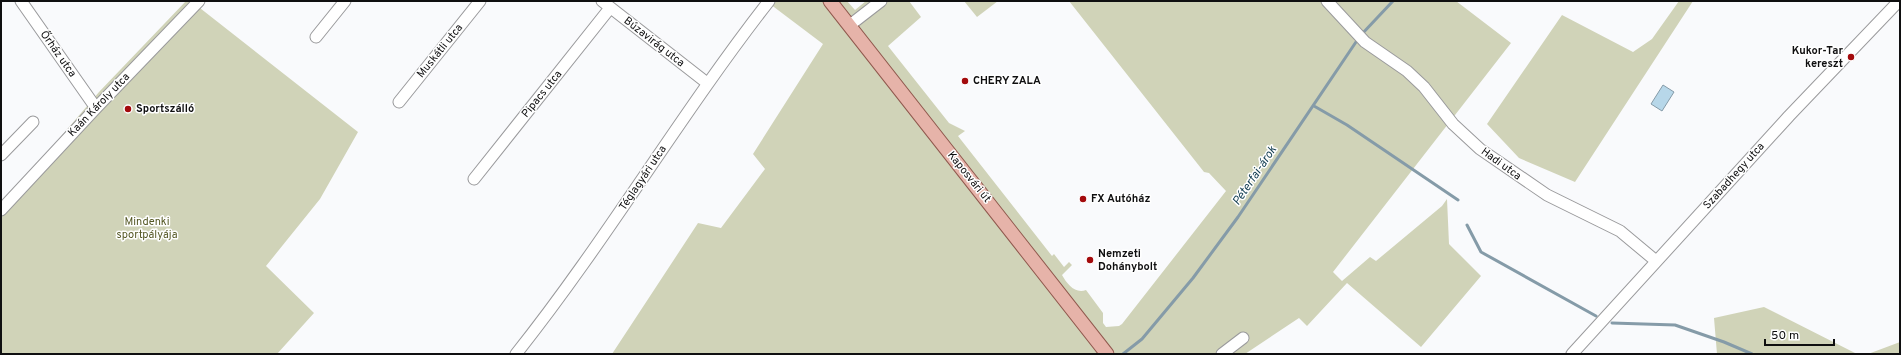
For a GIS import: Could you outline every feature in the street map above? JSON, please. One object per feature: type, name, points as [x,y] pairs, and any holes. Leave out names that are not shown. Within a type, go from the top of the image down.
[{"type":"main road","name":"Kaposvári út","points":[[830,1],[1107,354]]},
{"type":"street","name":"Őrház utca","points":[[21,1],[96,108]]},
{"type":"street","name":"Kaán Károly utca","points":[[1,210],[199,1]]},
{"type":"street","points":[[316,37],[345,1]]},
{"type":"street","name":"Muskátli utca","points":[[399,102],[480,1]]},
{"type":"street","points":[[850,26],[880,1]]},
{"type":"street","name":"Hadi utca","points":[[1327,1],[1365,42],[1406,71],[1424,87],[1453,124],[1480,149],[1547,195],[1620,231],[1656,261]]},
{"type":"street","name":"Szabadhegy utca","points":[[1572,354],[1789,116],[1899,1]]},
{"type":"street","name":"Téglagyári utca","points":[[516,354],[590,256],[763,3]]},
{"type":"street","name":"Búzavirág utca","points":[[606,4],[707,83]]},
{"type":"street","name":"Pipacs utca","points":[[474,179],[606,4]]},
{"type":"street","points":[[1,155],[33,122]]},
{"type":"street","points":[[1222,354],[1243,338]]},
{"type":"green space","name":"Mindenki sportpályája","points":[[186,1],[191,1],[358,132],[320,199],[266,266],[314,313],[277,354],[1,354],[1,207],[99,92]]},
{"type":"green space","points":[[766,1],[847,1],[855,10],[866,1],[909,1],[921,17],[888,46],[949,123],[965,131],[958,136],[1052,256],[1054,254],[1064,267],[1069,262],[1072,265],[1062,275],[1069,285],[1078,291],[1086,290],[1103,313],[1103,323],[1106,327],[1119,326],[1122,324],[1226,191],[1209,173],[1204,172],[1069,1],[1456,1],[1511,43],[1333,272],[1342,281],[1370,257],[1376,261],[1442,206],[1447,199],[1449,244],[1481,276],[1421,347],[1347,283],[1307,326],[1299,318],[1245,354],[612,354],[698,223],[721,228],[765,169],[753,154],[823,44]]},
{"type":"green space","points":[[964,1],[998,1],[977,17]]},
{"type":"green space","points":[[1679,1],[1693,1],[1575,182],[1519,158],[1487,124],[1562,15],[1633,52],[1652,39]]},
{"type":"green space","points":[[1764,307],[1857,354],[1717,354],[1714,318]]},
{"type":"green space","points":[[1900,342],[1900,354],[1868,354]]},
{"type":"water","points":[[1663,85],[1674,92],[1662,111],[1651,104]]},
{"type":"waterway","name":"Péterfai-árok","points":[[1361,35],[1393,1]]},
{"type":"waterway","name":"Péterfai-árok","points":[[1123,354],[1142,339],[1193,278],[1238,217],[1358,39]]},
{"type":"waterway","points":[[1314,106],[1347,125],[1458,200]]},
{"type":"waterway","points":[[1467,225],[1481,252],[1596,316]]},
{"type":"waterway","points":[[1612,323],[1675,325],[1724,342],[1752,354]]},
{"type":"place","name":"Kukor-Tar kereszt","points":[[1851,57]]},
{"type":"place","name":"CHERY ZALA","points":[[965,81]]},
{"type":"place","name":"Sportszálló","points":[[128,109]]},
{"type":"place","name":"FX Autóház","points":[[1083,199]]},
{"type":"place","name":"Nemzeti Dohánybolt","points":[[1090,260]]}]
